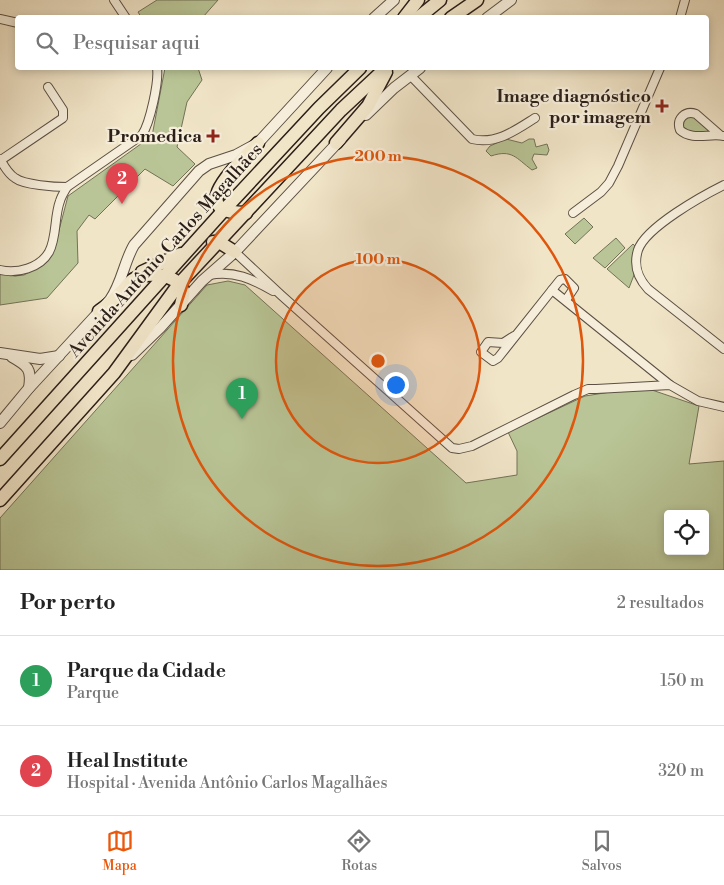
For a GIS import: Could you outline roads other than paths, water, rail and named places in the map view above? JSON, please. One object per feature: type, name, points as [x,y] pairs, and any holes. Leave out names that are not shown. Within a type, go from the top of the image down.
[{"type":"main road","points":[[406,15],[418,0]]},
{"type":"main road","points":[[422,15],[440,0]]},
{"type":"main road","points":[[455,15],[477,0]]},
{"type":"main road","name":"Avenida Antônio Carlos Magalhães","points":[[0,459],[224,210],[318,108],[358,70]]},
{"type":"main road","name":"Avenida Antônio Carlos Magalhães","points":[[0,500],[114,373],[179,284],[341,110],[386,70]]},
{"type":"main road","points":[[336,143],[368,106],[387,70]]},
{"type":"main road","points":[[246,213],[224,210],[217,198],[220,185],[258,144]]},
{"type":"main road","points":[[99,311],[115,299],[134,278],[200,243],[219,242],[235,252]]},
{"type":"main road","points":[[134,278],[147,275],[164,276],[179,284],[182,286],[184,293],[181,305]]},
{"type":"street","points":[[114,0],[124,15]]},
{"type":"street","points":[[377,15],[394,0]]},
{"type":"street","points":[[491,15],[511,0]]},
{"type":"street","points":[[681,15],[685,0]]},
{"type":"street","points":[[0,19],[15,22]]},
{"type":"street","points":[[0,270],[23,271],[44,257],[51,245],[60,202],[67,187],[142,135],[148,124],[158,70]]},
{"type":"street","name":"Avenida Antônio Carlos Magalhães","points":[[0,424],[29,388],[116,292],[127,258],[134,244],[199,171],[209,164],[236,155],[258,144],[325,70]]},
{"type":"street","name":"Avenida Antônio Carlos Magalhães","points":[[114,373],[209,275],[235,252],[336,143],[394,88],[417,70]]},
{"type":"street","points":[[573,213],[602,192],[609,183],[659,70]]},
{"type":"street","points":[[410,75],[472,140],[481,141],[500,138],[535,118]]},
{"type":"street","points":[[48,87],[62,106],[64,114],[62,118],[0,160],[9,173],[18,180],[53,187],[67,187]]},
{"type":"street","points":[[691,112],[722,136],[702,137],[686,135],[680,130],[679,122],[686,113],[691,112]]},
{"type":"street","points":[[724,185],[675,214],[644,240],[638,249],[636,267],[641,282],[648,289],[724,349]]},
{"type":"street","points":[[53,187],[60,202]]},
{"type":"street","points":[[235,252],[440,438],[452,448],[458,450],[472,446],[574,395],[588,390],[670,385]]},
{"type":"street","points":[[209,275],[237,274],[281,295]]},
{"type":"street","points":[[514,336],[560,280],[565,279],[574,288],[566,300]]},
{"type":"street","points":[[552,290],[670,385],[698,401],[724,407]]},
{"type":"street","points":[[4,353],[40,359],[59,356]]},
{"type":"street","points":[[4,353],[22,362],[28,369],[30,373],[29,388]]},
{"type":"place","name":"Image diagnóstico por imagem","points":[[662,106]]},
{"type":"place","name":"Promedica","points":[[213,136]]},
{"type":"place","name":"Heal Institute","points":[[122,204]]},
{"type":"place","name":"Parque da Cidade","points":[[242,419]]}]
